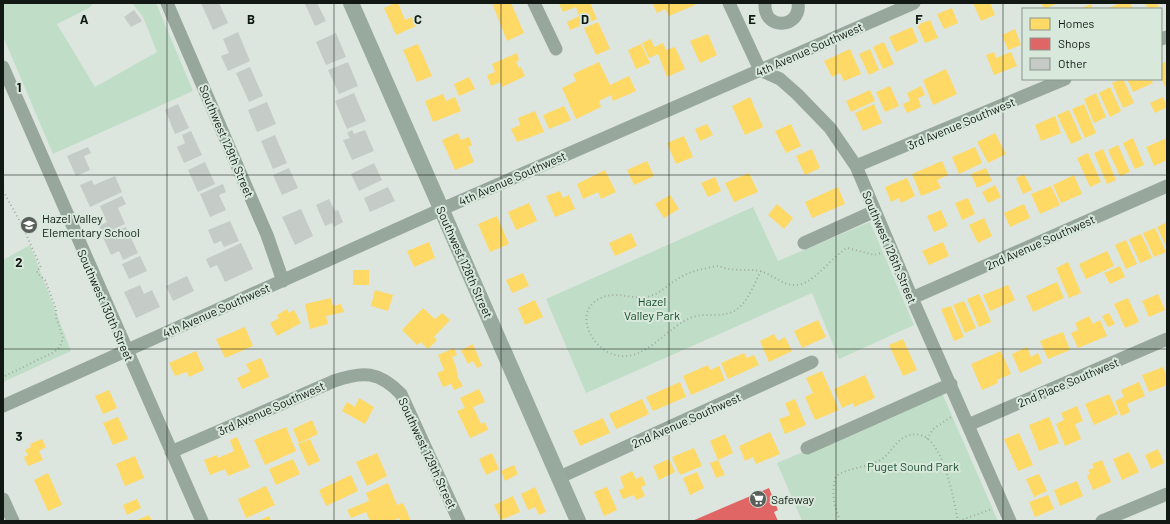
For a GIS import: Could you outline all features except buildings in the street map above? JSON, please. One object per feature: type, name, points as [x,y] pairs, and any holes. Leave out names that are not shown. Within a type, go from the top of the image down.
[{"type":"main road","name":"Southwest 128th Street","points":[[351,3],[578,521]]},
{"type":"street","name":"Southwest 129th Street","points":[[167,3],[267,235],[283,281]]},
{"type":"street","points":[[534,3],[556,50]]},
{"type":"street","points":[[729,3],[760,70]]},
{"type":"street","points":[[765,3],[765,11],[769,18],[774,22],[782,24],[796,17],[798,3]]},
{"type":"street","name":"4th Avenue Southwest","points":[[3,406],[442,209],[907,4]]},
{"type":"street","name":"Southwest 130th Street","points":[[3,67],[126,351],[202,521]]},
{"type":"street","name":"Southwest 126th Street","points":[[760,70],[780,79],[797,94],[830,128],[856,166],[891,250],[1010,521]]},
{"type":"street","name":"3rd Avenue Southwest","points":[[856,166],[1063,80]]},
{"type":"street","name":"2nd Avenue Southwest","points":[[912,298],[1167,186]]},
{"type":"street","points":[[804,243],[875,211]]},
{"type":"street","name":"2nd Place Southwest","points":[[968,425],[1167,339]]},
{"type":"street","name":"2nd Avenue Southwest","points":[[560,477],[812,362]]},
{"type":"street","name":"3rd Avenue Southwest","points":[[171,452],[334,381],[350,375],[374,375]]},
{"type":"street","name":"Southwest 129th Street","points":[[374,375],[393,385],[401,394],[459,521]]},
{"type":"street","points":[[807,448],[950,384]]},
{"type":"street","points":[[1102,521],[1167,494]]},
{"type":"street","points":[[3,499],[13,521]]},
{"type":"path","points":[[3,191],[33,246],[41,268],[37,270],[37,273],[45,280],[56,309],[56,317],[63,338],[60,347],[54,352],[3,377]]},
{"type":"path","points":[[761,271],[743,304],[736,310],[728,314],[693,316],[642,352],[631,356],[611,354],[596,343],[589,333],[586,311],[592,304],[611,295],[642,298],[652,296],[684,274],[717,266],[730,269],[761,271],[786,284],[802,284],[811,279],[831,260],[847,248],[874,255],[891,250]]},
{"type":"path","points":[[927,439],[934,429],[945,420],[963,412]]},
{"type":"path","points":[[840,521],[834,506],[832,487],[836,476],[844,471],[882,459],[894,445],[907,436],[917,435],[927,439],[946,466],[959,521],[1003,505]]},
{"type":"green space","points":[[3,3],[94,3],[89,8],[57,24],[95,87],[157,52],[143,17],[132,3],[156,3],[193,91],[53,154],[3,36]]},
{"type":"green space","name":"Hazel Valley Park","points":[[753,207],[778,261],[870,222],[914,325],[839,359],[812,293],[586,393],[546,299]]},
{"type":"green space","points":[[30,245],[71,351],[3,382],[3,260]]},
{"type":"green space","name":"Puget Sound Park","points":[[942,393],[998,521],[802,521],[777,463]]},
{"type":"place","name":"Hazel Valley Elementary School","points":[[29,225]]},
{"type":"place","name":"Safeway","points":[[758,499]]}]
